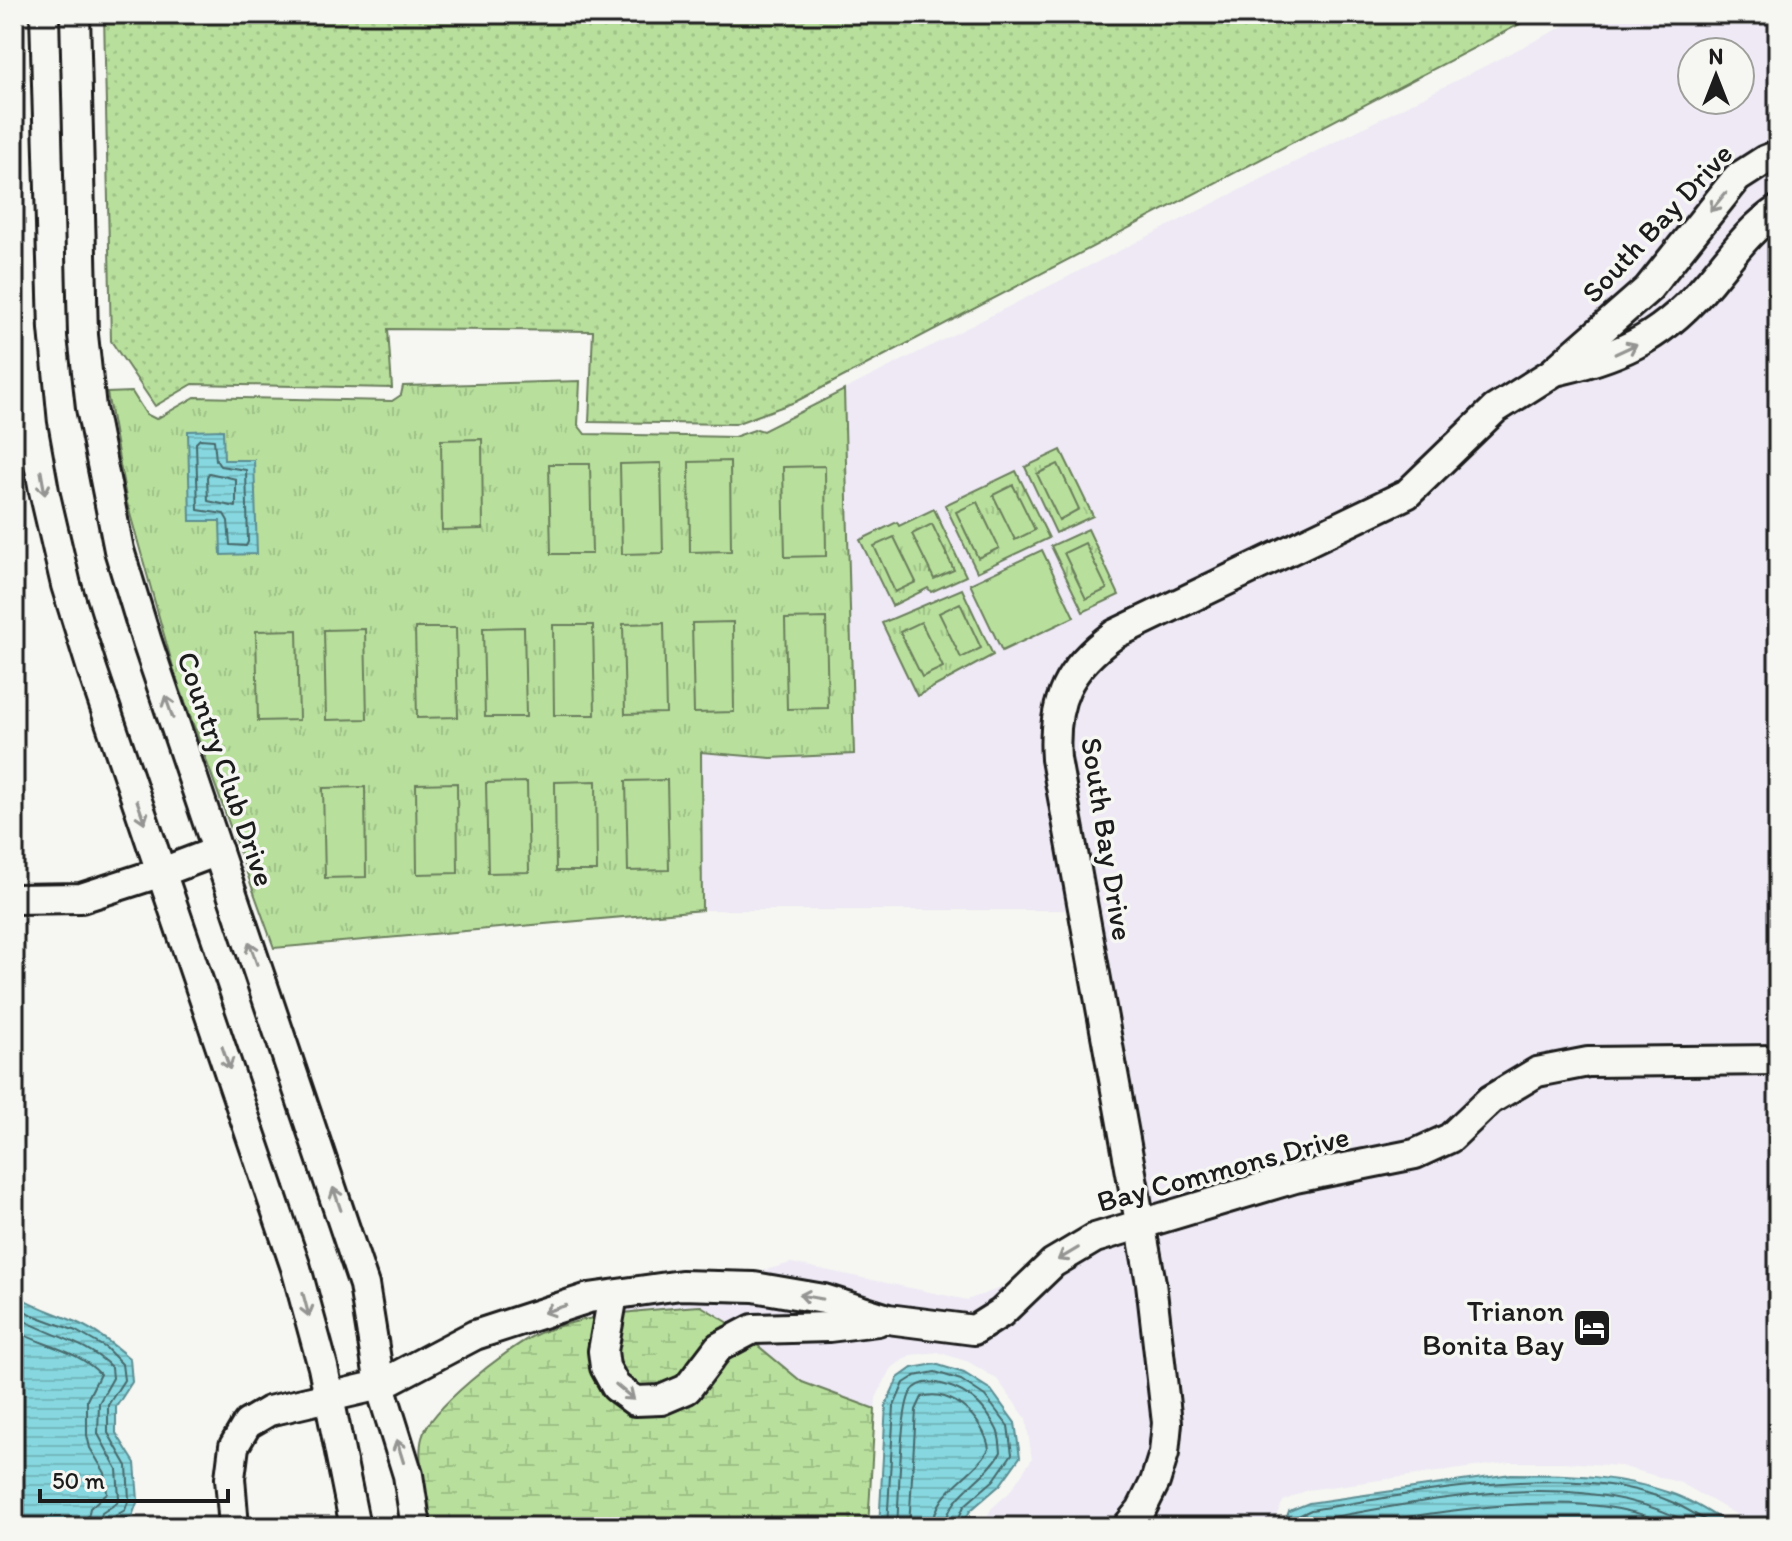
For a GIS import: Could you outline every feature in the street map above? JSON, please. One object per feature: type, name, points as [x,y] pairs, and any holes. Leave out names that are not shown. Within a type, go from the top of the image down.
[{"type":"street","points":[[14,14],[23,330],[37,451],[66,585],[296,1268],[330,1399],[355,1527]]},
{"type":"street","name":"Country Club Drive","points":[[75,14],[83,335],[94,426],[119,550],[147,642],[364,1285],[380,1385],[408,1475],[416,1527]]},
{"type":"street","name":"South Bay Drive","points":[[1127,1527],[1141,1510],[1155,1482],[1164,1453],[1167,1423],[1151,1283],[1056,759],[1054,730],[1059,701],[1072,674],[1091,651],[1115,634],[1407,494],[1495,409],[1552,373],[1648,289],[1737,178],[1778,155]]},
{"type":"street","name":"South Bay Drive","points":[[1552,373],[1603,360],[1669,325],[1753,230],[1778,210]]},
{"type":"street","points":[[14,899],[81,898],[218,851]]},
{"type":"street","name":"Bay Commons Drive","points":[[234,1527],[230,1478],[234,1446],[247,1424],[269,1411],[380,1385],[475,1335],[589,1298],[681,1285],[754,1287],[824,1299],[888,1319],[974,1330],[1001,1313],[1053,1263],[1095,1238],[1295,1178],[1415,1154],[1450,1138],[1490,1100],[1537,1072],[1588,1062],[1778,1060]]},
{"type":"street","points":[[613,1295],[603,1351],[605,1367],[616,1387],[635,1401],[661,1400],[687,1389],[719,1347],[753,1329],[829,1327],[888,1319]]},
{"type":"shaded area","points":[[1588,14],[1778,14],[1778,1527],[1759,1527],[1681,1483],[1621,1466],[1510,1462],[1307,1490],[1283,1501],[1271,1527],[981,1527],[992,1508],[1009,1493],[1032,1459],[1026,1418],[997,1379],[969,1362],[938,1352],[910,1355],[890,1369],[876,1398],[875,1409],[802,1382],[734,1326],[701,1306],[654,1309],[588,1320],[791,1263],[967,1300],[1144,1238],[1083,910],[702,910],[701,752],[771,758],[854,753],[844,390]]},
{"type":"green space","points":[[104,14],[1539,14],[795,402],[735,424],[589,422],[593,331],[388,329],[392,388],[193,384],[155,406],[111,341]]},
{"type":"green space","points":[[580,381],[578,425],[585,434],[734,437],[757,429],[763,431],[844,390],[854,754],[771,758],[701,752],[702,910],[274,948],[175,674],[127,503],[107,393],[132,392],[146,414],[156,419],[195,397],[392,401],[401,395],[403,386]]},
{"type":"green space","points":[[482,439],[483,529],[442,530],[441,440]]},
{"type":"green space","points":[[1061,450],[1093,516],[1056,533],[1025,467]]},
{"type":"green space","points":[[730,461],[731,551],[690,552],[689,462]]},
{"type":"green space","points":[[661,463],[663,553],[622,554],[620,464]]},
{"type":"green space","points":[[549,464],[590,464],[592,554],[551,554]]},
{"type":"green space","points":[[1058,464],[1079,509],[1059,520],[1037,474]]},
{"type":"green space","points":[[825,466],[826,556],[785,557],[783,467]]},
{"type":"green space","points":[[1016,471],[1049,538],[977,572],[945,505]]},
{"type":"green space","points":[[1013,485],[1035,530],[1015,540],[993,495]]},
{"type":"green space","points":[[977,502],[999,548],[978,558],[956,512]]},
{"type":"green space","points":[[934,509],[966,576],[931,592],[928,588],[892,606],[860,540]]},
{"type":"green space","points":[[932,524],[954,570],[934,579],[912,534]]},
{"type":"green space","points":[[1088,529],[1119,595],[1083,612],[1051,546]]},
{"type":"green space","points":[[894,537],[916,582],[895,592],[874,546]]},
{"type":"green space","points":[[1085,543],[1107,589],[1086,599],[1064,553]]},
{"type":"green space","points":[[1042,550],[1074,617],[1002,651],[970,584]]},
{"type":"green space","points":[[962,589],[993,655],[917,696],[882,623]]},
{"type":"green space","points":[[960,603],[981,648],[961,658],[939,613]]},
{"type":"green space","points":[[826,618],[828,708],[787,709],[785,619]]},
{"type":"green space","points":[[733,622],[734,712],[694,713],[692,623]]},
{"type":"green space","points":[[921,622],[943,667],[922,677],[900,632]]},
{"type":"green space","points":[[664,623],[666,713],[625,714],[623,624]]},
{"type":"green space","points":[[553,625],[593,625],[595,715],[554,715]]},
{"type":"green space","points":[[524,627],[526,717],[485,717],[483,628]]},
{"type":"green space","points":[[415,628],[456,628],[458,717],[417,718]]},
{"type":"green space","points":[[365,629],[367,719],[326,720],[324,630]]},
{"type":"green space","points":[[297,630],[299,720],[258,721],[256,631]]},
{"type":"green space","points":[[667,780],[669,870],[628,871],[626,781]]},
{"type":"green space","points":[[596,781],[597,871],[556,871],[555,782]]},
{"type":"green space","points":[[527,782],[529,872],[488,873],[486,783]]},
{"type":"green space","points":[[457,783],[458,873],[417,874],[416,784]]},
{"type":"green space","points":[[365,787],[366,877],[325,878],[323,788]]},
{"type":"green space","points":[[701,1306],[734,1326],[802,1382],[875,1409],[868,1527],[435,1527],[423,1483],[422,1438],[453,1396],[488,1366],[533,1336],[571,1323],[616,1314]]},
{"type":"water","points":[[223,430],[224,460],[254,460],[257,554],[221,555],[220,521],[190,521],[188,431]]},
{"type":"water","points":[[14,1294],[92,1330],[130,1359],[132,1382],[116,1407],[116,1433],[135,1463],[138,1500],[132,1516],[109,1527],[14,1527]]},
{"type":"water","points":[[935,1364],[964,1373],[991,1390],[1015,1423],[1020,1457],[1000,1485],[970,1511],[961,1527],[879,1527],[886,1404],[898,1378],[912,1368]]},
{"type":"water","points":[[1511,1474],[1573,1475],[1633,1483],[1681,1497],[1734,1527],[1283,1527],[1289,1511],[1309,1503]]},
{"type":"place","name":"Trianon Bonita Bay","points":[[1592,1328]]}]
